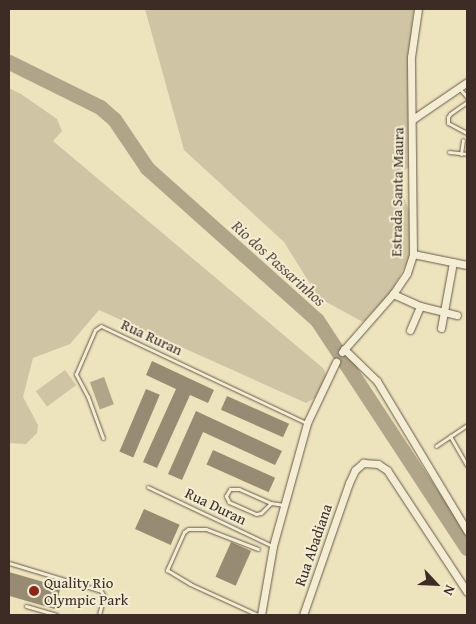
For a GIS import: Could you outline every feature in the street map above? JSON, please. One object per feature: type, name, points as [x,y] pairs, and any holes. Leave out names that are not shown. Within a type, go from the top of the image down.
[{"type":"street","name":"Estrada Santa Maura","points":[[418,9],[411,57],[413,119],[412,254],[407,274],[393,294],[344,350],[377,382],[467,531]]},
{"type":"street","points":[[413,119],[467,82]]},
{"type":"street","points":[[412,254],[467,264]]},
{"type":"street","points":[[441,328],[453,262]]},
{"type":"street","points":[[393,294],[420,306],[457,315]]},
{"type":"street","points":[[410,330],[420,306]]},
{"type":"street","points":[[260,615],[273,546],[307,423],[336,362]]},
{"type":"street","name":"Rua Abadiana","points":[[303,615],[349,483],[356,470],[363,463],[378,464],[386,470],[467,592]]},
{"type":"lane","points":[[459,88],[467,97]]},
{"type":"lane","points":[[467,102],[448,118],[448,123],[467,133]]},
{"type":"lane","points":[[461,154],[463,140]]},
{"type":"lane","points":[[449,152],[467,154]]},
{"type":"lane","name":"Rua Ruran","points":[[103,438],[88,397],[76,374],[95,330],[101,326],[307,423]]},
{"type":"lane","points":[[436,446],[467,425]]},
{"type":"lane","points":[[450,436],[467,464]]},
{"type":"lane","name":"Rua Duran","points":[[148,487],[273,546]]},
{"type":"lane","points":[[271,503],[256,514],[229,502],[226,496],[230,489],[239,489],[271,503],[284,505]]},
{"type":"lane","points":[[258,549],[206,529],[188,529],[184,532],[167,570],[260,615]]},
{"type":"lane","points":[[9,564],[101,591],[104,596],[99,615]]},
{"type":"lane","points":[[26,606],[57,615]]},
{"type":"shaded area","points":[[145,9],[415,9],[408,88],[411,167],[399,172],[400,189],[412,217],[412,253],[391,292],[363,322],[319,298],[284,242],[184,150]]},
{"type":"shaded area","points":[[9,88],[57,119],[62,131],[53,141],[324,369],[326,376],[315,398],[306,403],[99,310],[70,344],[33,358],[23,397],[38,425],[37,433],[26,444],[9,443]]},
{"type":"shaded area","points":[[65,370],[76,385],[47,407],[36,391]]},
{"type":"shaded area","points":[[104,377],[114,404],[100,409],[90,382]]},
{"type":"building","points":[[152,361],[214,390],[208,403],[190,395],[157,468],[143,462],[176,389],[146,375]]},
{"type":"building","points":[[146,389],[160,395],[133,457],[119,452]]},
{"type":"building","points":[[227,396],[289,424],[283,437],[221,410]]},
{"type":"building","points":[[196,411],[282,451],[275,465],[203,432],[182,480],[168,474]]},
{"type":"building","points":[[213,450],[275,478],[269,492],[206,465]]},
{"type":"building","points":[[144,509],[180,525],[171,545],[135,529]]},
{"type":"building","points":[[231,542],[251,551],[236,586],[216,577]]},
{"type":"building","name":"Quality Rio Olympic Park","points":[[9,572],[61,587],[55,609],[9,596]]},
{"type":"waterway","name":"Rio dos Passarinhos","points":[[9,62],[100,107],[114,119],[147,168],[317,320],[467,548]]},
{"type":"place","name":"Quality Rio Olympic Park","points":[[34,591]]}]
